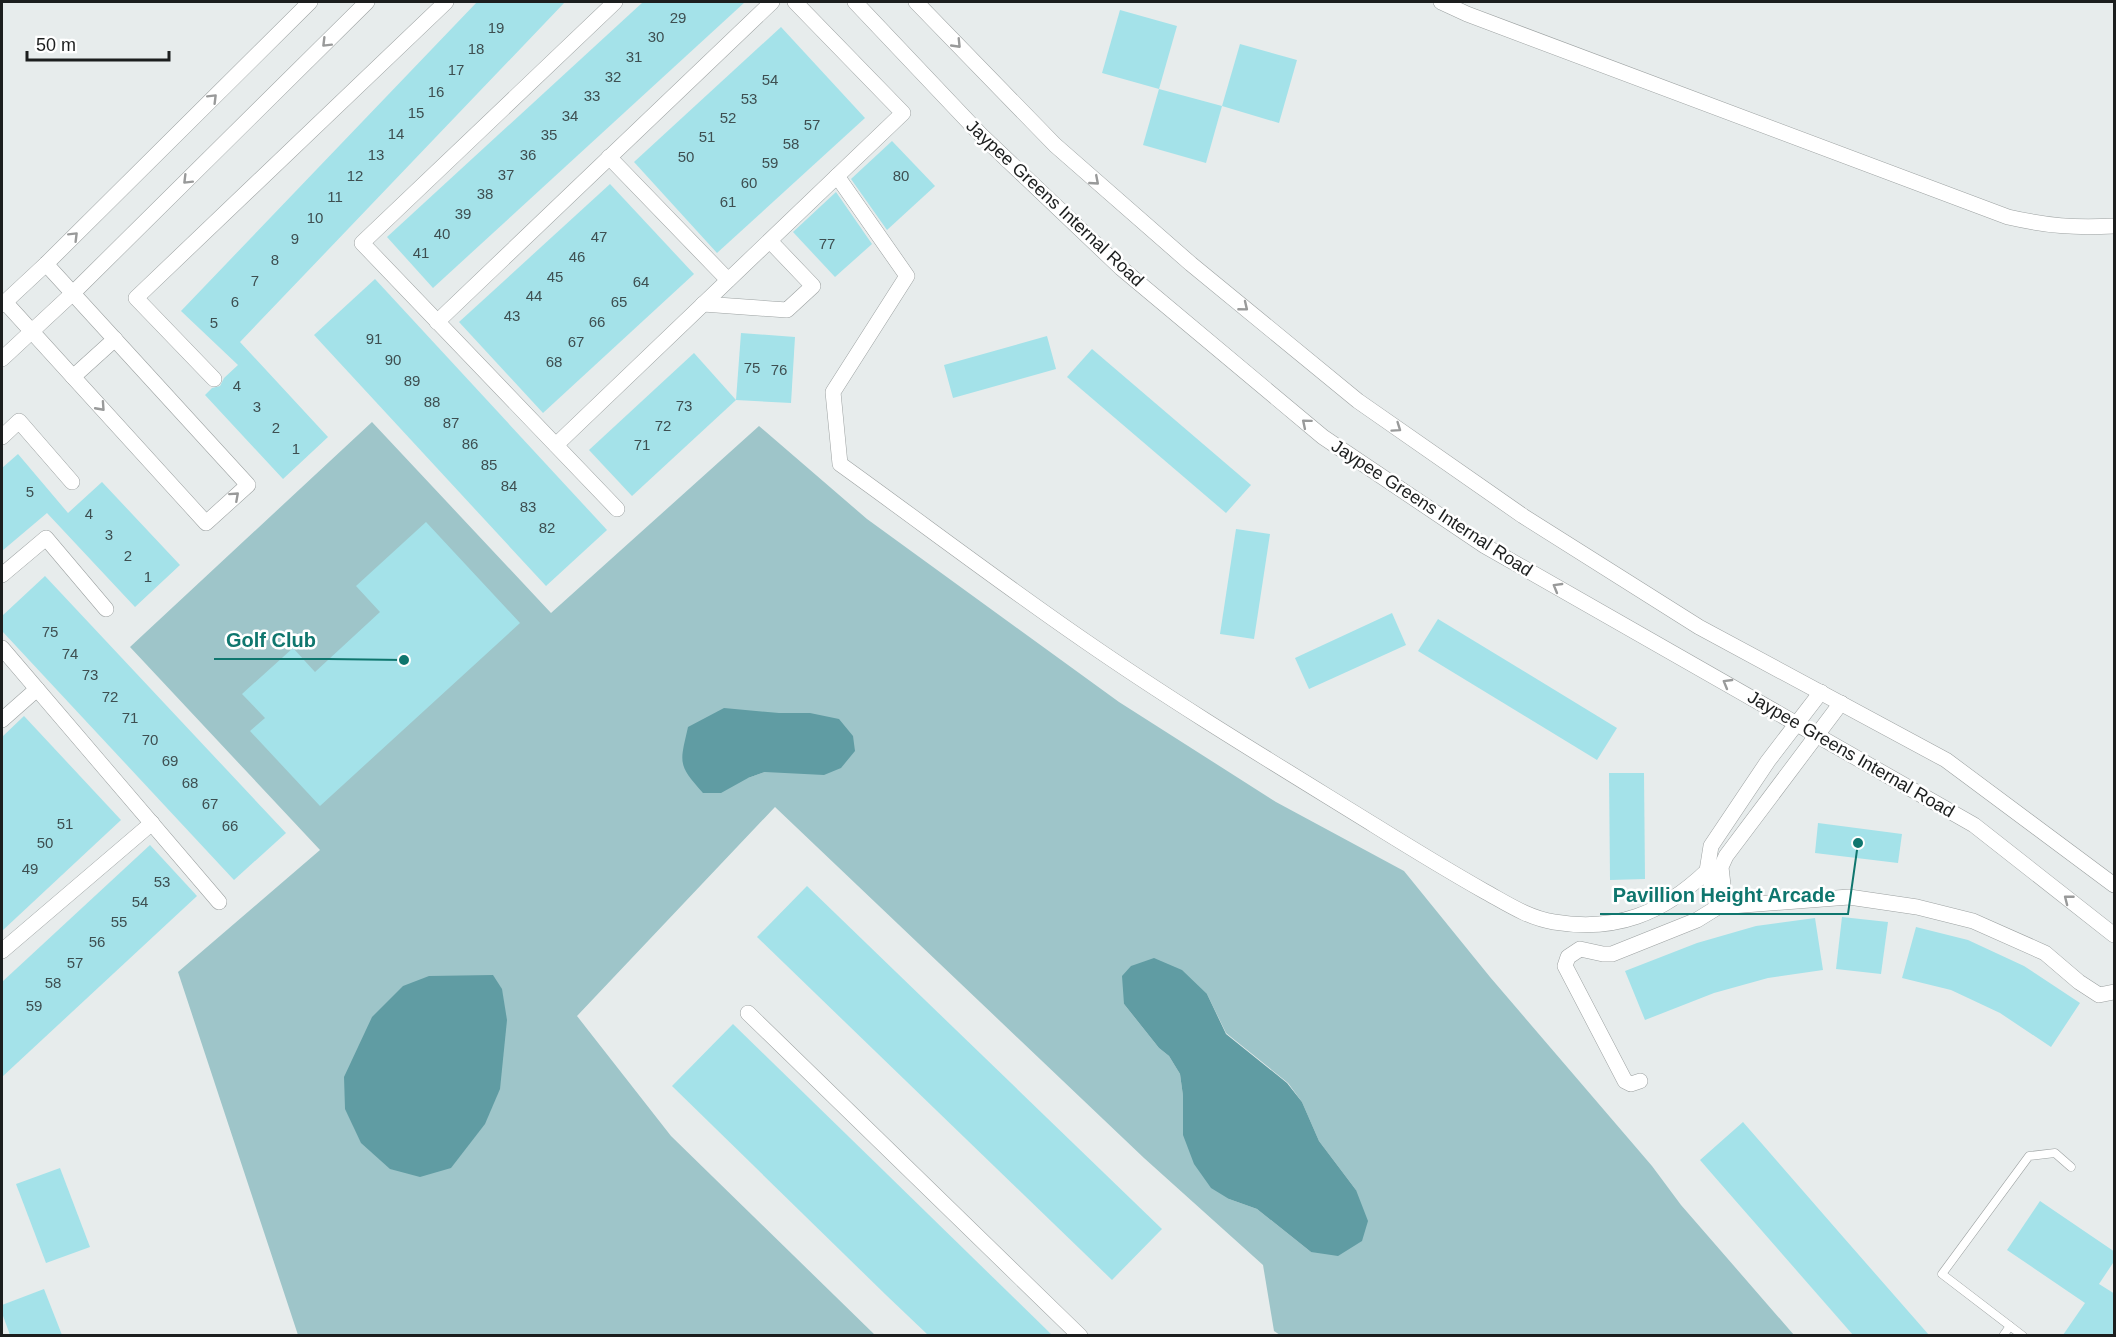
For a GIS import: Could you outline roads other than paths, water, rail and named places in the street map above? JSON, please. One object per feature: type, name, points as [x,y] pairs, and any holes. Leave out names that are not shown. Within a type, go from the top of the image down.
[{"type":"street","points":[[46,264],[248,485],[206,523],[32,332],[3,304],[310,2]]},
{"type":"street","points":[[2,359],[73,293],[367,2]]},
{"type":"street","points":[[214,378],[136,298],[446,2]]},
{"type":"street","points":[[615,2],[362,243],[617,509]]},
{"type":"street","points":[[437,322],[772,2]]},
{"type":"street","points":[[556,445],[903,113],[795,2]]},
{"type":"street","name":"Jaypee Greens Internal Road","points":[[855,2],[980,134],[1113,260],[1323,437],[1485,546],[1974,825],[2115,935]]},
{"type":"street","name":"Jaypee Greens Internal Road","points":[[916,2],[1055,145],[1191,264],[1358,401],[1523,516],[1679,615],[1946,760],[2115,885]]},
{"type":"street","points":[[1441,2],[1478,18],[2008,217],[2045,225],[2075,228],[2115,226]]},
{"type":"street","points":[[609,157],[728,280]]},
{"type":"street","points":[[837,176],[907,276],[833,392],[840,464],[1085,641],[1209,723],[1444,868],[1525,914],[1553,922],[1601,926],[1618,924],[1666,903],[1687,890],[1707,871]]},
{"type":"street","points":[[703,304],[788,310],[813,286],[770,241]]},
{"type":"street","points":[[73,377],[115,339]]},
{"type":"street","points":[[2,436],[20,421],[72,482]]},
{"type":"street","points":[[2,575],[46,538],[106,609]]},
{"type":"street","points":[[2,648],[219,902]]},
{"type":"street","points":[[2,720],[37,689]]},
{"type":"street","points":[[1721,907],[1707,871],[1711,846],[1768,761],[1821,693]]},
{"type":"street","points":[[1721,907],[1721,867],[1726,856],[1841,703]]},
{"type":"street","points":[[2,951],[152,824]]},
{"type":"street","points":[[1640,1081],[1631,1084],[1625,1081],[1565,966],[1568,957],[1580,949],[1611,954],[1696,920],[1721,907],[1850,897],[1917,907],[1973,921],[2003,933],[2045,953],[2079,982],[2099,995],[2115,992]]},
{"type":"street","points":[[748,1012],[1080,1335]]},
{"type":"lane","points":[[2023,1335],[1942,1274],[2029,1156],[2055,1153],[2071,1167]]},
{"type":"lane","points":[[2003,1335],[2010,1326]]},
{"type":"place","name":"Golf Club","points":[[404,660]]},
{"type":"place","name":"Pavillion Height Arcade","points":[[1858,843]]}]
